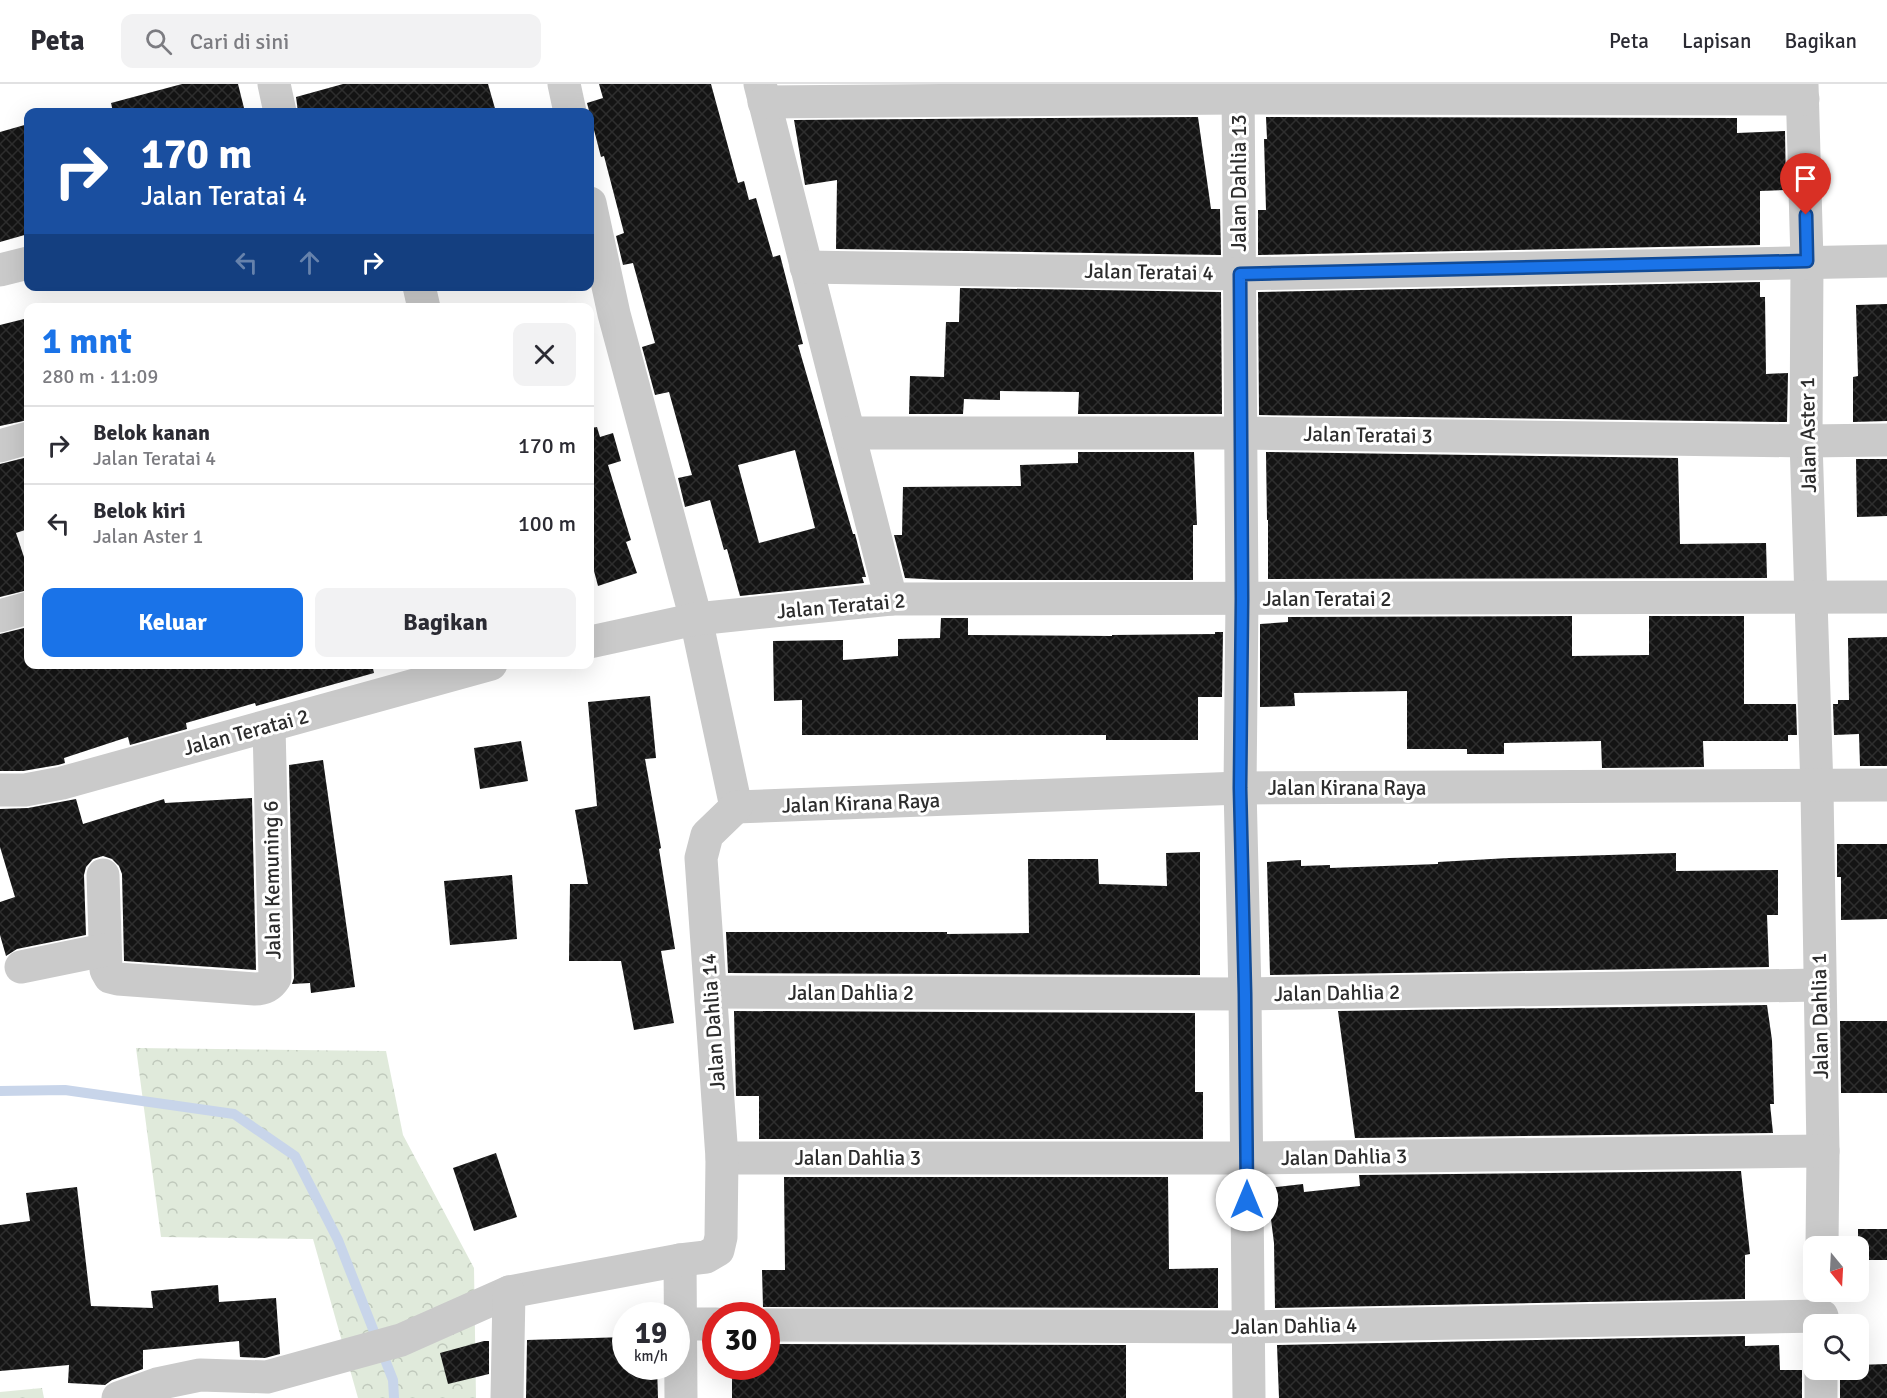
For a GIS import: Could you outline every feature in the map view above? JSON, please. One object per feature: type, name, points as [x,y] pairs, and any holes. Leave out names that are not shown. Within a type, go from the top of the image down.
[{"type":"street","points":[[274,84],[279,108]]},
{"type":"street","points":[[564,84],[569,108]]},
{"type":"street","name":"Jalan Dahlia 13","points":[[1238,91],[1242,599],[1240,788],[1245,994],[1249,1398]]},
{"type":"street","points":[[891,599],[762,93],[1802,92]]},
{"type":"street","name":"Jalan Aster 1","points":[[1802,92],[1807,261],[1806,441],[1816,785]]},
{"type":"street","points":[[594,221],[614,314],[696,619],[736,807]]},
{"type":"street","name":"Jalan Teratai 4","points":[[806,267],[1240,274],[1887,261]]},
{"type":"street","points":[[0,270],[24,264]]},
{"type":"street","name":"Jalan Teratai 3","points":[[849,433],[1241,433],[1806,441],[1887,440]]},
{"type":"street","points":[[0,446],[24,439]]},
{"type":"street","name":"Jalan Teratai 2","points":[[594,641],[696,619],[891,599],[1887,597]]},
{"type":"street","points":[[0,616],[24,609]]},
{"type":"street","name":"Jalan Teratai 2","points":[[0,790],[25,790],[62,783],[473,669]]},
{"type":"street","name":"Jalan Kemuning 6","points":[[103,875],[104,950],[106,970],[110,977],[118,980],[255,989],[262,989],[272,982],[275,978],[269,726]]},
{"type":"street","name":"Jalan Dahlia 1","points":[[1816,785],[1823,1152],[1822,1236]]},
{"type":"street","name":"Jalan Kirana Raya","points":[[736,807],[1240,788],[1887,785]]},
{"type":"street","name":"Jalan Dahlia 14","points":[[680,1260],[706,1257],[717,1250],[721,1237],[722,1158],[702,858],[707,835],[736,807]]},
{"type":"street","points":[[21,967],[104,950]]},
{"type":"street","name":"Jalan Dahlia 2","points":[[711,992],[1245,994],[1819,986]]},
{"type":"street","name":"Jalan Dahlia 3","points":[[722,1158],[1247,1158],[1823,1152]]},
{"type":"street","points":[[118,1398],[157,1384],[200,1375],[267,1377],[401,1340],[509,1292],[680,1260],[680,1302]]},
{"type":"street","points":[[507,1398],[509,1292]]},
{"type":"street","name":"Jalan Dahlia 4","points":[[780,1325],[1248,1327],[1822,1311]]},
{"type":"street","points":[[681,1380],[681,1398]]},
{"type":"street","points":[[1821,1380],[1821,1398]]},
{"type":"green space","points":[[136,1048],[386,1051],[403,1135],[474,1268],[476,1398],[358,1398],[313,1239],[161,1237]]},
{"type":"green space","points":[[42,1388],[44,1398],[0,1398],[0,1392]]},
{"type":"building","points":[[182,84],[238,84],[244,108],[112,108],[111,103]]},
{"type":"building","points":[[343,84],[488,84],[495,108],[297,108],[296,97]]},
{"type":"building","points":[[599,84],[711,84],[738,183],[744,181],[749,200],[756,198],[773,257],[780,255],[803,344],[798,345],[853,534],[855,534],[866,577],[862,577],[864,583],[740,596],[710,500],[685,507],[678,478],[692,475],[669,392],[655,395],[642,347],[655,343],[633,263],[623,265],[616,236],[624,233],[604,156],[601,157],[594,130],[594,108],[588,108],[587,103],[603,98]],"holes":[[[795,450],[815,528],[759,543],[738,465]]]},
{"type":"building","points":[[1198,117],[1211,209],[1220,209],[1221,255],[836,249],[837,180],[805,185],[794,120]]},
{"type":"building","points":[[1266,117],[1737,118],[1737,133],[1785,131],[1786,190],[1760,191],[1760,245],[1258,255],[1258,210],[1266,210],[1264,139],[1267,139]]},
{"type":"building","points":[[24,125],[24,235],[0,242],[0,132]]},
{"type":"building","points":[[1760,282],[1760,297],[1765,297],[1766,374],[1788,373],[1787,422],[1259,415],[1258,292]]},
{"type":"building","points":[[960,288],[1221,292],[1222,414],[1078,414],[1079,392],[1000,391],[1000,400],[964,399],[963,414],[909,414],[910,376],[944,377],[946,322],[959,322]]},
{"type":"building","points":[[1887,304],[1887,421],[1853,422],[1853,377],[1858,376],[1856,305]]},
{"type":"building","points":[[24,319],[24,421],[0,426],[0,325]]},
{"type":"building","points":[[594,427],[597,427],[600,437],[613,433],[621,461],[608,465],[631,540],[626,542],[637,573],[598,586],[594,571]]},
{"type":"building","points":[[1078,452],[1194,452],[1197,525],[1193,525],[1193,580],[905,578],[894,535],[902,535],[903,487],[1021,486],[1020,465],[1078,463]]},
{"type":"building","points":[[1266,452],[1678,458],[1680,544],[1766,543],[1767,578],[1268,579]]},
{"type":"building","points":[[24,458],[24,530],[16,533],[24,557],[24,591],[0,597],[0,464]]},
{"type":"building","points":[[1856,459],[1887,459],[1887,516],[1857,517]]},
{"type":"building","points":[[1572,616],[1572,656],[1649,655],[1649,616],[1744,616],[1744,704],[1796,704],[1797,735],[1788,735],[1788,741],[1703,741],[1704,767],[1602,768],[1601,741],[1504,743],[1504,754],[1467,754],[1467,749],[1407,749],[1407,691],[1294,693],[1295,706],[1260,707],[1260,624],[1288,622],[1288,617]]},
{"type":"building","points":[[941,618],[968,618],[968,635],[1112,636],[1223,632],[1222,697],[1198,697],[1198,740],[1106,740],[1106,735],[802,735],[802,700],[774,701],[773,641],[843,640],[843,660],[898,656],[898,639],[940,638]]},
{"type":"building","points":[[24,628],[24,669],[373,669],[374,673],[186,723],[187,729],[130,745],[128,737],[64,758],[65,763],[58,765],[23,771],[0,771],[0,634]]},
{"type":"building","points":[[1887,637],[1887,766],[1860,766],[1859,734],[1834,735],[1833,704],[1838,704],[1838,700],[1849,700],[1848,638]]},
{"type":"building","points":[[650,696],[656,758],[645,759],[661,848],[659,849],[675,949],[661,951],[674,1023],[634,1030],[621,961],[569,961],[570,884],[588,884],[575,810],[597,806],[588,702]]},
{"type":"building","points":[[521,741],[528,781],[480,789],[474,748]]},
{"type":"building","points":[[323,760],[355,987],[311,993],[310,983],[292,984],[294,978],[289,765]]},
{"type":"building","points":[[252,798],[256,970],[124,961],[122,874],[119,866],[112,859],[103,856],[93,859],[86,867],[84,875],[86,935],[17,949],[6,956],[0,935],[0,902],[15,897],[0,847],[0,809],[28,808],[76,799],[83,824],[164,799],[165,803]]},
{"type":"building","points":[[1837,844],[1887,844],[1887,919],[1841,920],[1841,877],[1837,877]]},
{"type":"building","points":[[1200,852],[1200,975],[728,973],[726,932],[1029,933],[1028,859],[1098,859],[1099,884],[1167,886],[1166,853]]},
{"type":"building","points":[[1676,853],[1676,871],[1778,870],[1778,915],[1767,915],[1769,967],[1270,975],[1267,862],[1301,860],[1301,866],[1330,865],[1330,868],[1438,864],[1438,862],[1509,858]]},
{"type":"building","points":[[512,875],[517,939],[450,945],[444,881]]},
{"type":"building","points":[[1767,1005],[1772,1040],[1774,1104],[1770,1104],[1773,1133],[1355,1138],[1338,1011]]},
{"type":"building","points":[[734,1011],[1195,1013],[1195,1092],[1203,1092],[1203,1139],[759,1139],[759,1096],[736,1096]]},
{"type":"building","points":[[1840,1021],[1887,1021],[1887,1093],[1841,1093]]},
{"type":"building","points":[[496,1153],[517,1217],[474,1231],[453,1168]]},
{"type":"building","points":[[1741,1171],[1750,1254],[1745,1255],[1745,1299],[1275,1308],[1274,1243],[1267,1188],[1303,1184],[1304,1192],[1360,1186],[1359,1175]]},
{"type":"building","points":[[784,1177],[1168,1177],[1169,1269],[1218,1268],[1218,1308],[780,1307],[780,1302],[763,1302],[762,1270],[785,1270]]},
{"type":"building","points":[[77,1187],[91,1306],[153,1308],[151,1291],[218,1285],[219,1302],[276,1298],[280,1354],[265,1358],[240,1357],[239,1341],[143,1350],[143,1369],[112,1380],[105,1385],[68,1383],[69,1365],[0,1371],[0,1225],[30,1221],[26,1193]]},
{"type":"building","points":[[1858,1229],[1887,1229],[1887,1260],[1869,1260],[1869,1236],[1858,1236]]},
{"type":"building","points":[[1745,1336],[1745,1346],[1779,1345],[1780,1370],[1802,1370],[1802,1398],[1279,1398],[1277,1345]]},
{"type":"building","points":[[612,1337],[612,1380],[657,1380],[658,1398],[526,1398],[527,1340]]},
{"type":"building","points":[[489,1341],[489,1374],[448,1384],[440,1353]]},
{"type":"building","points":[[780,1344],[1126,1345],[1126,1398],[732,1398],[732,1380],[780,1380]]},
{"type":"building","points":[[1887,1364],[1887,1398],[1840,1398],[1840,1380],[1869,1380],[1869,1365]]},
{"type":"waterway","points":[[0,1091],[65,1090],[234,1114],[295,1156],[338,1240],[393,1380],[394,1398]]},
{"type":"route","points":[[1247,1200],[1240,788],[1242,599],[1240,274],[1807,261],[1806,215]]}]
